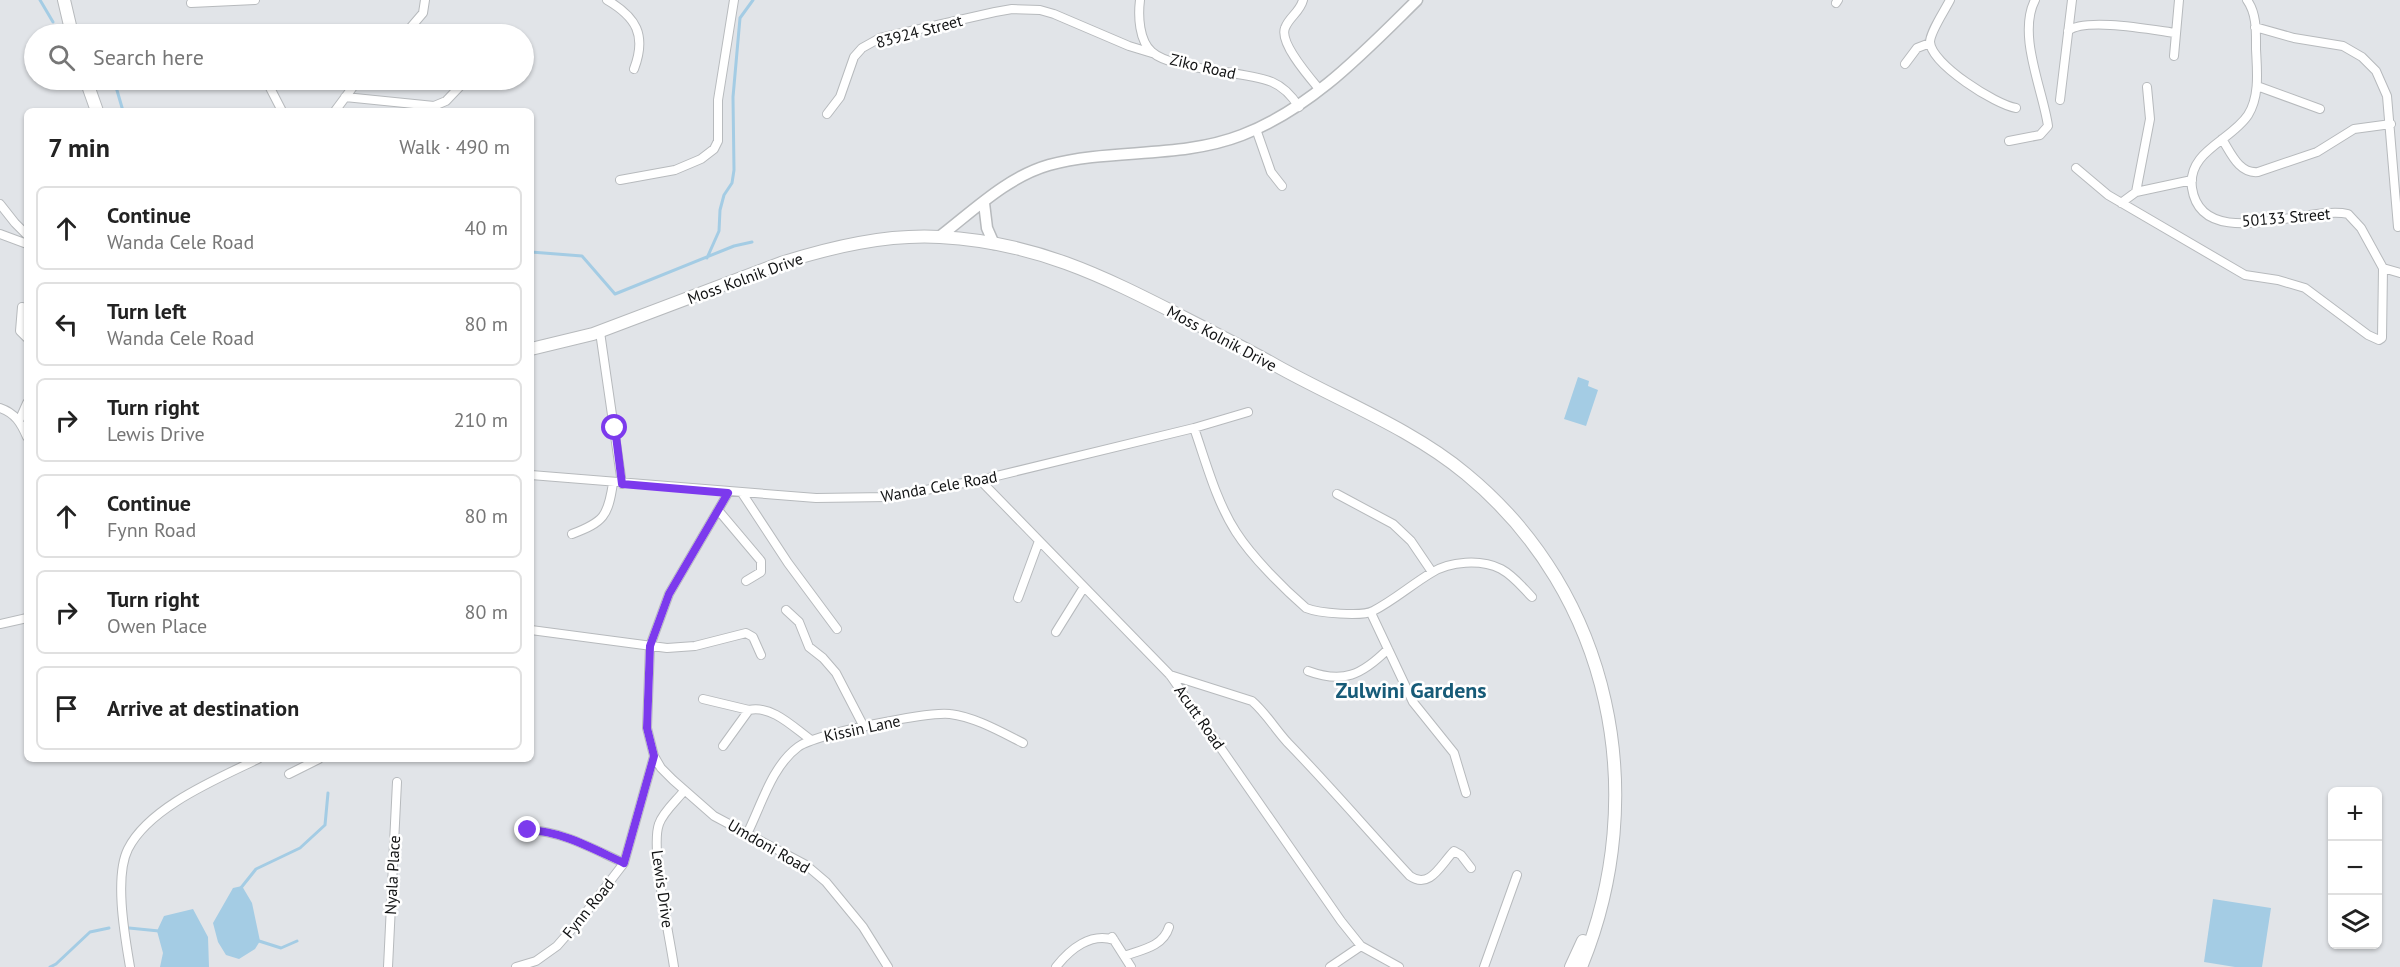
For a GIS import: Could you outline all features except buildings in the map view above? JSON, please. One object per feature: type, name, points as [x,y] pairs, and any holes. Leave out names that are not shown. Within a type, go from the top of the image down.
[{"type":"main road","points":[[64,0],[70,24]]},
{"type":"main road","points":[[90,90],[96,108]]},
{"type":"main road","name":"Moss Kolnik Drive","points":[[534,348],[600,332],[810,254],[845,245],[939,237],[994,244],[1063,260],[1111,280],[1376,417],[1439,454],[1466,474],[1513,519],[1554,572],[1578,618],[1600,674],[1612,737],[1614,766],[1612,841],[1606,892],[1581,967]]},
{"type":"main road","name":"Moss Kolnik Drive","points":[[1571,967],[1606,878]]},
{"type":"street","points":[[191,3],[255,0]]},
{"type":"street","points":[[414,24],[423,13],[425,0]]},
{"type":"street","points":[[607,0],[631,17],[635,24],[638,32],[638,58],[634,69]]},
{"type":"street","points":[[620,180],[675,170],[701,159],[714,149],[718,134],[718,100],[734,0]]},
{"type":"street","name":"Ziko Road","points":[[1140,0],[1140,23],[1143,38],[1152,53],[1169,61],[1272,82],[1291,96],[1299,107]]},
{"type":"street","points":[[1303,0],[1297,14],[1285,26],[1284,41],[1320,90]]},
{"type":"street","points":[[939,237],[1014,179],[1047,166],[1083,158],[1197,147],[1240,136],[1257,129],[1299,107],[1349,66],[1417,0]]},
{"type":"street","points":[[1905,64],[1917,48],[1930,43],[1950,0]]},
{"type":"street","points":[[2008,141],[2040,135],[2048,126],[2032,57],[2029,15],[2035,0]]},
{"type":"street","points":[[2060,100],[2072,0]]},
{"type":"street","points":[[2174,56],[2179,0]]},
{"type":"street","points":[[2121,203],[2136,192],[2192,180],[2202,156],[2248,115],[2253,105],[2257,86],[2254,16],[2247,0]]},
{"type":"street","name":"83924 Street","points":[[827,114],[840,97],[854,57],[862,48],[880,38],[994,12],[1012,9],[1040,10],[1152,53]]},
{"type":"street","points":[[2068,31],[2076,26],[2085,25],[2176,33]]},
{"type":"street","points":[[2255,27],[2294,38],[2343,46],[2362,57],[2376,71],[2385,88],[2391,124],[2390,144],[2398,227]]},
{"type":"street","points":[[1930,43],[1944,64],[1954,73],[1998,103],[2016,108]]},
{"type":"street","points":[[2257,86],[2320,109]]},
{"type":"street","points":[[2136,192],[2150,119],[2146,87]]},
{"type":"street","points":[[271,90],[280,108]]},
{"type":"street","points":[[337,108],[350,90]]},
{"type":"street","points":[[345,97],[434,106],[446,101],[456,90]]},
{"type":"street","points":[[2222,139],[2239,165],[2249,172],[2258,172],[2317,152],[2354,129],[2391,124]]},
{"type":"street","points":[[1257,129],[1271,172],[1282,186]]},
{"type":"street","points":[[2076,168],[2121,203],[2245,275],[2278,280],[2305,288],[2376,340],[2382,338],[2383,268],[2400,273]]},
{"type":"street","name":"50133 Street","points":[[2192,180],[2192,190],[2200,207],[2205,213],[2221,221],[2262,223],[2325,213],[2348,214],[2361,228],[2383,268]]},
{"type":"street","points":[[984,203],[987,228],[994,244]]},
{"type":"street","points":[[0,204],[24,232]]},
{"type":"street","points":[[0,234],[24,243]]},
{"type":"street","points":[[22,308],[20,331],[24,335]]},
{"type":"street","points":[[572,534],[588,528],[605,516],[618,484],[600,332]]},
{"type":"street","points":[[0,408],[12,413],[20,421],[24,430]]},
{"type":"street","points":[[20,421],[24,411]]},
{"type":"street","name":"Wanda Cele Road","points":[[534,475],[728,493],[816,498],[888,497],[980,480],[1194,428],[1248,412]]},
{"type":"street","points":[[1194,428],[1219,497],[1236,532],[1300,603],[1316,611],[1371,613],[1432,572],[1445,566],[1460,564],[1491,565],[1516,579],[1532,597]]},
{"type":"street","name":"Acutt Road","points":[[980,480],[1170,675],[1341,921],[1361,946],[1398,967]]},
{"type":"street","points":[[684,791],[661,768],[654,756],[647,728],[650,646],[669,594],[728,493]]},
{"type":"street","points":[[742,493],[788,563],[837,629]]},
{"type":"street","points":[[1336,494],[1393,524],[1411,541],[1432,572]]},
{"type":"street","points":[[718,510],[761,561],[761,572],[746,581]]},
{"type":"street","points":[[1018,598],[1039,541]]},
{"type":"street","points":[[1056,632],[1084,587]]},
{"type":"street","points":[[786,610],[799,622],[809,647],[824,658],[836,673],[847,690],[864,728]]},
{"type":"street","points":[[1371,613],[1418,712],[1454,753],[1466,793]]},
{"type":"street","points":[[0,624],[24,619]]},
{"type":"street","points":[[534,630],[667,648],[695,646],[746,633],[753,637],[761,655]]},
{"type":"street","points":[[1308,671],[1324,677],[1348,676],[1369,667],[1388,649]]},
{"type":"street","points":[[1170,675],[1252,701],[1364,827],[1417,881],[1423,882],[1432,877],[1454,852],[1461,855],[1471,868]]},
{"type":"street","points":[[703,699],[749,710],[762,709],[772,712],[811,740]]},
{"type":"street","points":[[723,746],[749,710]]},
{"type":"street","name":"Kissin Lane","points":[[747,834],[777,771],[798,747],[811,740],[930,714],[947,714],[994,729],[1023,743]]},
{"type":"street","name":"Fynn Road","points":[[516,967],[536,961],[557,946],[624,863],[654,756]]},
{"type":"street","points":[[130,967],[123,925],[124,861],[128,849],[140,833],[187,794],[252,762]]},
{"type":"street","points":[[289,774],[313,762]]},
{"type":"street","name":"Nyala Place","points":[[388,967],[397,782]]},
{"type":"street","name":"Umdoni Road","points":[[684,791],[714,816],[806,866],[826,882],[863,927],[888,967]]},
{"type":"street","name":"Lewis Drive","points":[[674,967],[658,863],[656,835],[659,823],[684,791]]},
{"type":"street","points":[[528,830],[545,830],[557,834],[624,863]]},
{"type":"street","points":[[1484,967],[1517,875]]},
{"type":"street","points":[[1124,956],[1162,941],[1169,927]]},
{"type":"street","points":[[1056,967],[1073,951],[1093,938],[1104,937],[1112,937],[1131,967]]},
{"type":"street","points":[[1330,967],[1361,946]]},
{"type":"water","points":[[1578,377],[1589,381],[1588,386],[1598,390],[1586,426],[1564,419]]},
{"type":"water","points":[[242,886],[252,903],[260,941],[255,949],[239,959],[226,955],[218,942],[213,923],[233,888]]},
{"type":"water","points":[[2213,899],[2271,908],[2262,967],[2235,967],[2204,962]]},
{"type":"water","points":[[193,909],[208,937],[209,967],[160,967],[163,953],[157,931],[164,916]]},
{"type":"waterway","points":[[40,0],[53,22]]},
{"type":"waterway","points":[[707,258],[719,231],[720,210],[724,195],[732,183],[734,170],[733,97],[740,18],[753,0]]},
{"type":"waterway","points":[[117,90],[122,108]]},
{"type":"waterway","points":[[534,252],[582,256],[615,294],[734,246],[752,242]]},
{"type":"waterway","points":[[240,889],[256,869],[300,848],[325,825],[328,793]]},
{"type":"waterway","points":[[50,967],[90,932],[109,928]]},
{"type":"waterway","points":[[129,928],[159,931]]},
{"type":"waterway","points":[[259,941],[281,948],[297,941]]},
{"type":"district","name":"Zulwini Gardens","points":[[1411,690]]},
{"type":"route","points":[[528,830],[545,830],[557,834],[624,863],[654,756],[647,728],[650,646],[669,594],[728,493],[622,484],[615,428]]}]
